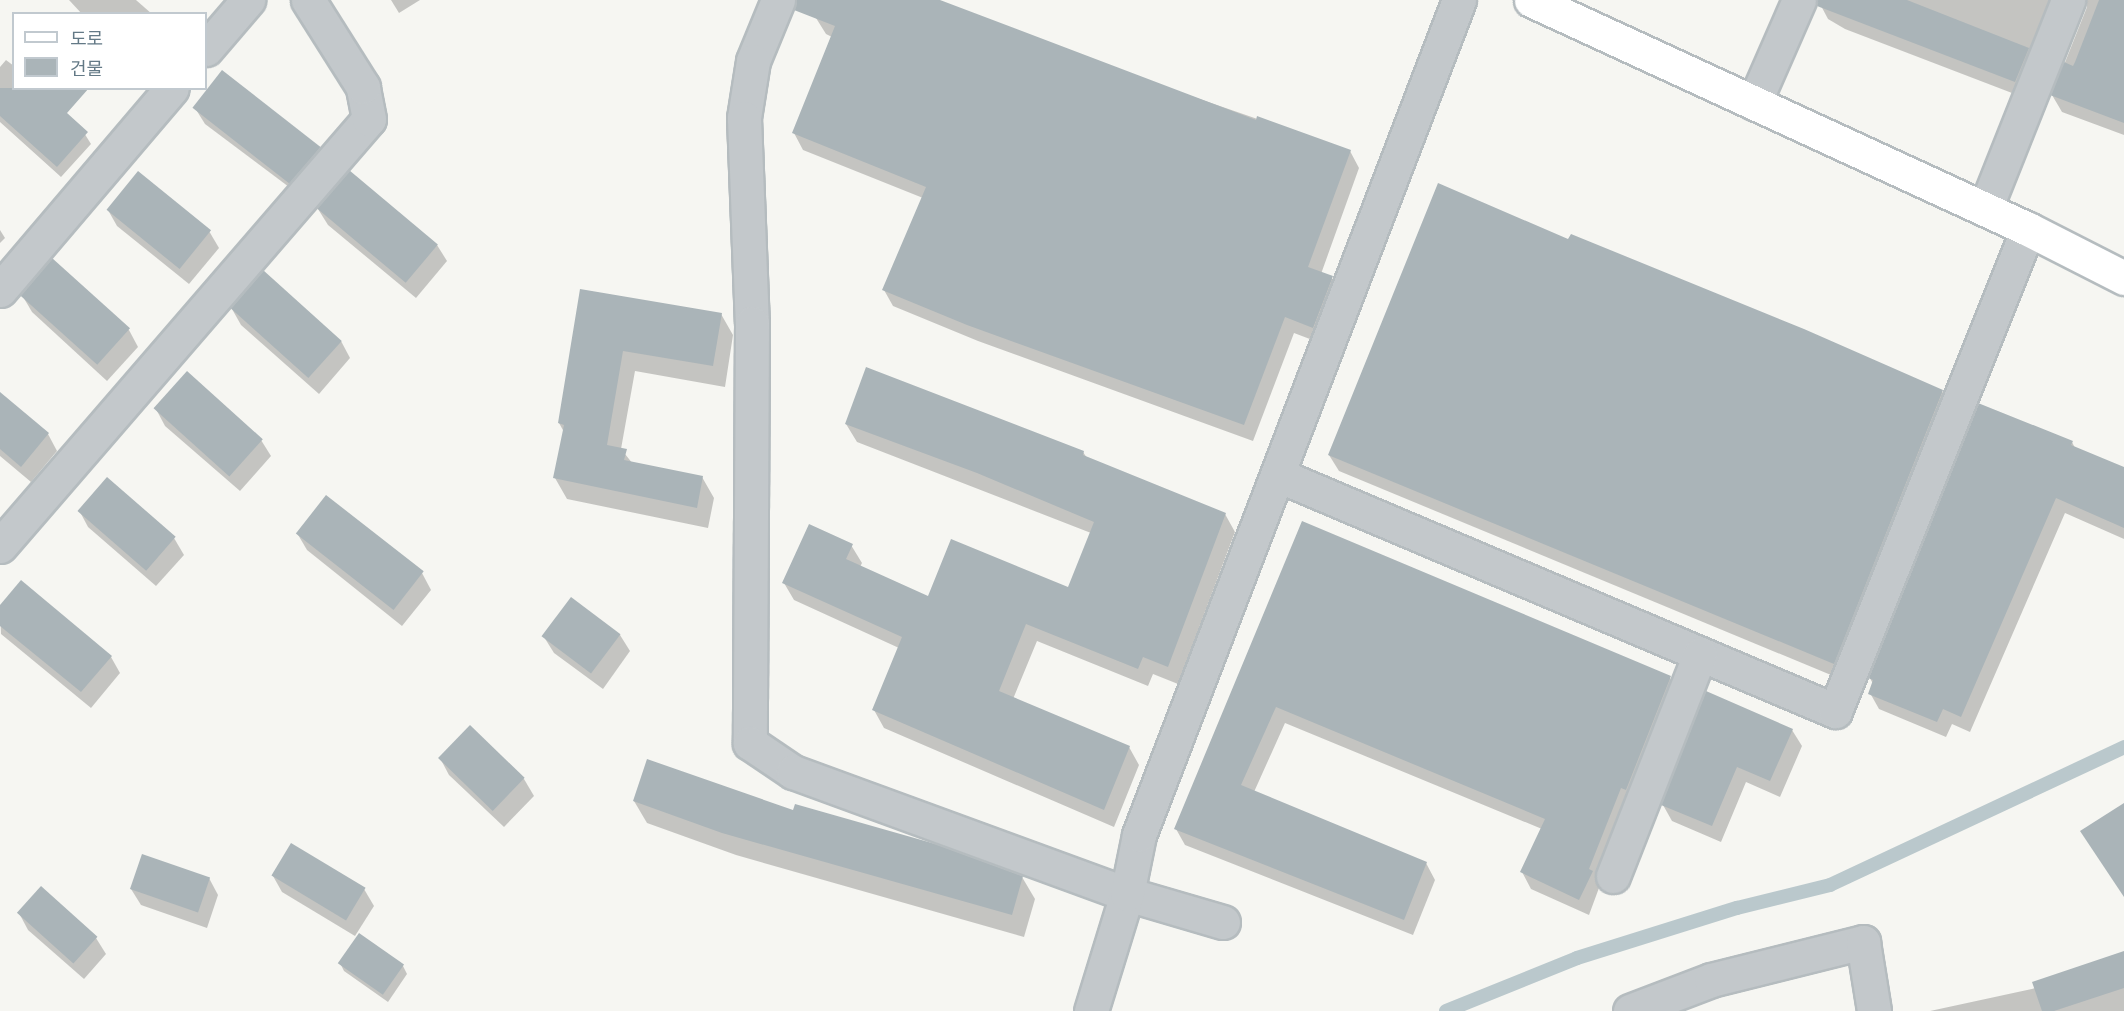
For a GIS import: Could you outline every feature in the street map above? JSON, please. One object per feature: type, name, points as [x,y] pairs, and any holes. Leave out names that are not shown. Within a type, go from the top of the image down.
[{"type":"street","points":[[207,48],[248,0]]},
{"type":"street","points":[[0,546],[369,119],[363,87],[308,0]]},
{"type":"street","points":[[778,0],[753,61],[744,118],[752,323],[750,743],[793,772],[1127,894],[1223,922]]},
{"type":"street","points":[[1091,1011],[1127,894],[1139,835],[1459,0]]},
{"type":"street","points":[[1531,0],[2028,229],[2124,278]]},
{"type":"street","points":[[1754,103],[1799,0]]},
{"type":"street","points":[[1985,209],[2068,0]]},
{"type":"street","points":[[0,290],[170,90]]},
{"type":"street","points":[[1278,474],[1835,711],[2028,229]]},
{"type":"street","points":[[1613,876],[1700,654]]},
{"type":"street","points":[[1630,1011],[1711,980],[1863,942],[1874,1011]]},
{"type":"building","points":[[796,0],[940,0],[1256,120],[1257,116],[1351,150],[1308,267],[1333,276],[1313,328],[1285,317],[1244,425],[967,325],[882,290],[926,187],[792,133],[835,26],[794,10]]},
{"type":"building","points":[[1817,0],[1907,0],[2029,48],[2015,82],[1817,6]]},
{"type":"building","points":[[2099,0],[2124,0],[2124,123],[2050,95],[2064,62],[2073,66]]},
{"type":"building","points":[[222,70],[321,147],[291,185],[192,108]]},
{"type":"building","points":[[0,88],[87,90],[67,113],[88,132],[57,167],[0,116]]},
{"type":"building","points":[[349,170],[438,245],[406,283],[317,208]]},
{"type":"building","points":[[138,171],[211,230],[180,269],[107,210]]},
{"type":"building","points":[[1438,183],[1568,239],[1571,234],[1804,329],[1943,390],[1834,664],[1328,455]]},
{"type":"building","points":[[52,258],[130,328],[97,365],[19,294]]},
{"type":"building","points":[[263,270],[342,341],[308,378],[230,307]]},
{"type":"building","points":[[580,289],[722,313],[713,366],[623,351],[607,445],[627,449],[624,460],[703,476],[697,508],[553,478],[564,425],[558,423]]},
{"type":"building","points":[[866,367],[1084,451],[1083,455],[1226,513],[1168,667],[1143,657],[1138,669],[1026,624],[999,691],[1130,746],[1104,810],[872,710],[902,637],[782,583],[809,524],[853,544],[846,559],[928,596],[951,539],[1068,587],[1094,522],[977,473],[845,424]]},
{"type":"building","points":[[187,371],[263,439],[229,476],[154,408]]},
{"type":"building","points":[[0,392],[49,433],[21,467],[0,449]]},
{"type":"building","points":[[1978,403],[2073,441],[2071,445],[2124,467],[2124,528],[2056,498],[1961,717],[1943,709],[1937,722],[1868,694],[1873,680],[1868,678]]},
{"type":"building","points":[[107,477],[176,537],[146,571],[77,511]]},
{"type":"building","points":[[326,495],[424,571],[394,610],[296,534]]},
{"type":"building","points":[[1302,521],[1671,676],[1626,790],[1621,788],[1589,869],[1593,871],[1579,900],[1520,872],[1545,819],[1276,707],[1241,785],[1427,862],[1404,920],[1174,829]]},
{"type":"building","points":[[21,580],[112,656],[81,692],[0,626],[0,605]]},
{"type":"building","points":[[571,597],[621,634],[591,673],[542,636]]},
{"type":"building","points":[[1706,691],[1793,729],[1770,781],[1737,767],[1712,826],[1661,805]]},
{"type":"building","points":[[470,725],[525,778],[493,811],[438,758]]},
{"type":"building","points":[[647,759],[793,810],[795,804],[939,845],[1023,876],[1012,915],[722,833],[633,801]]},
{"type":"building","points":[[2124,803],[2124,897],[2080,831]]},
{"type":"building","points":[[291,843],[366,888],[346,920],[271,876]]},
{"type":"building","points":[[142,854],[210,877],[198,912],[130,889]]},
{"type":"building","points":[[41,886],[97,937],[73,964],[17,913]]},
{"type":"building","points":[[359,933],[404,965],[383,995],[338,963]]},
{"type":"building","points":[[2124,951],[2124,988],[2054,1011],[2042,1011],[2032,982]]},
{"type":"waterway","points":[[1446,1011],[1577,958],[1737,908],[1830,885],[2124,747]]}]
